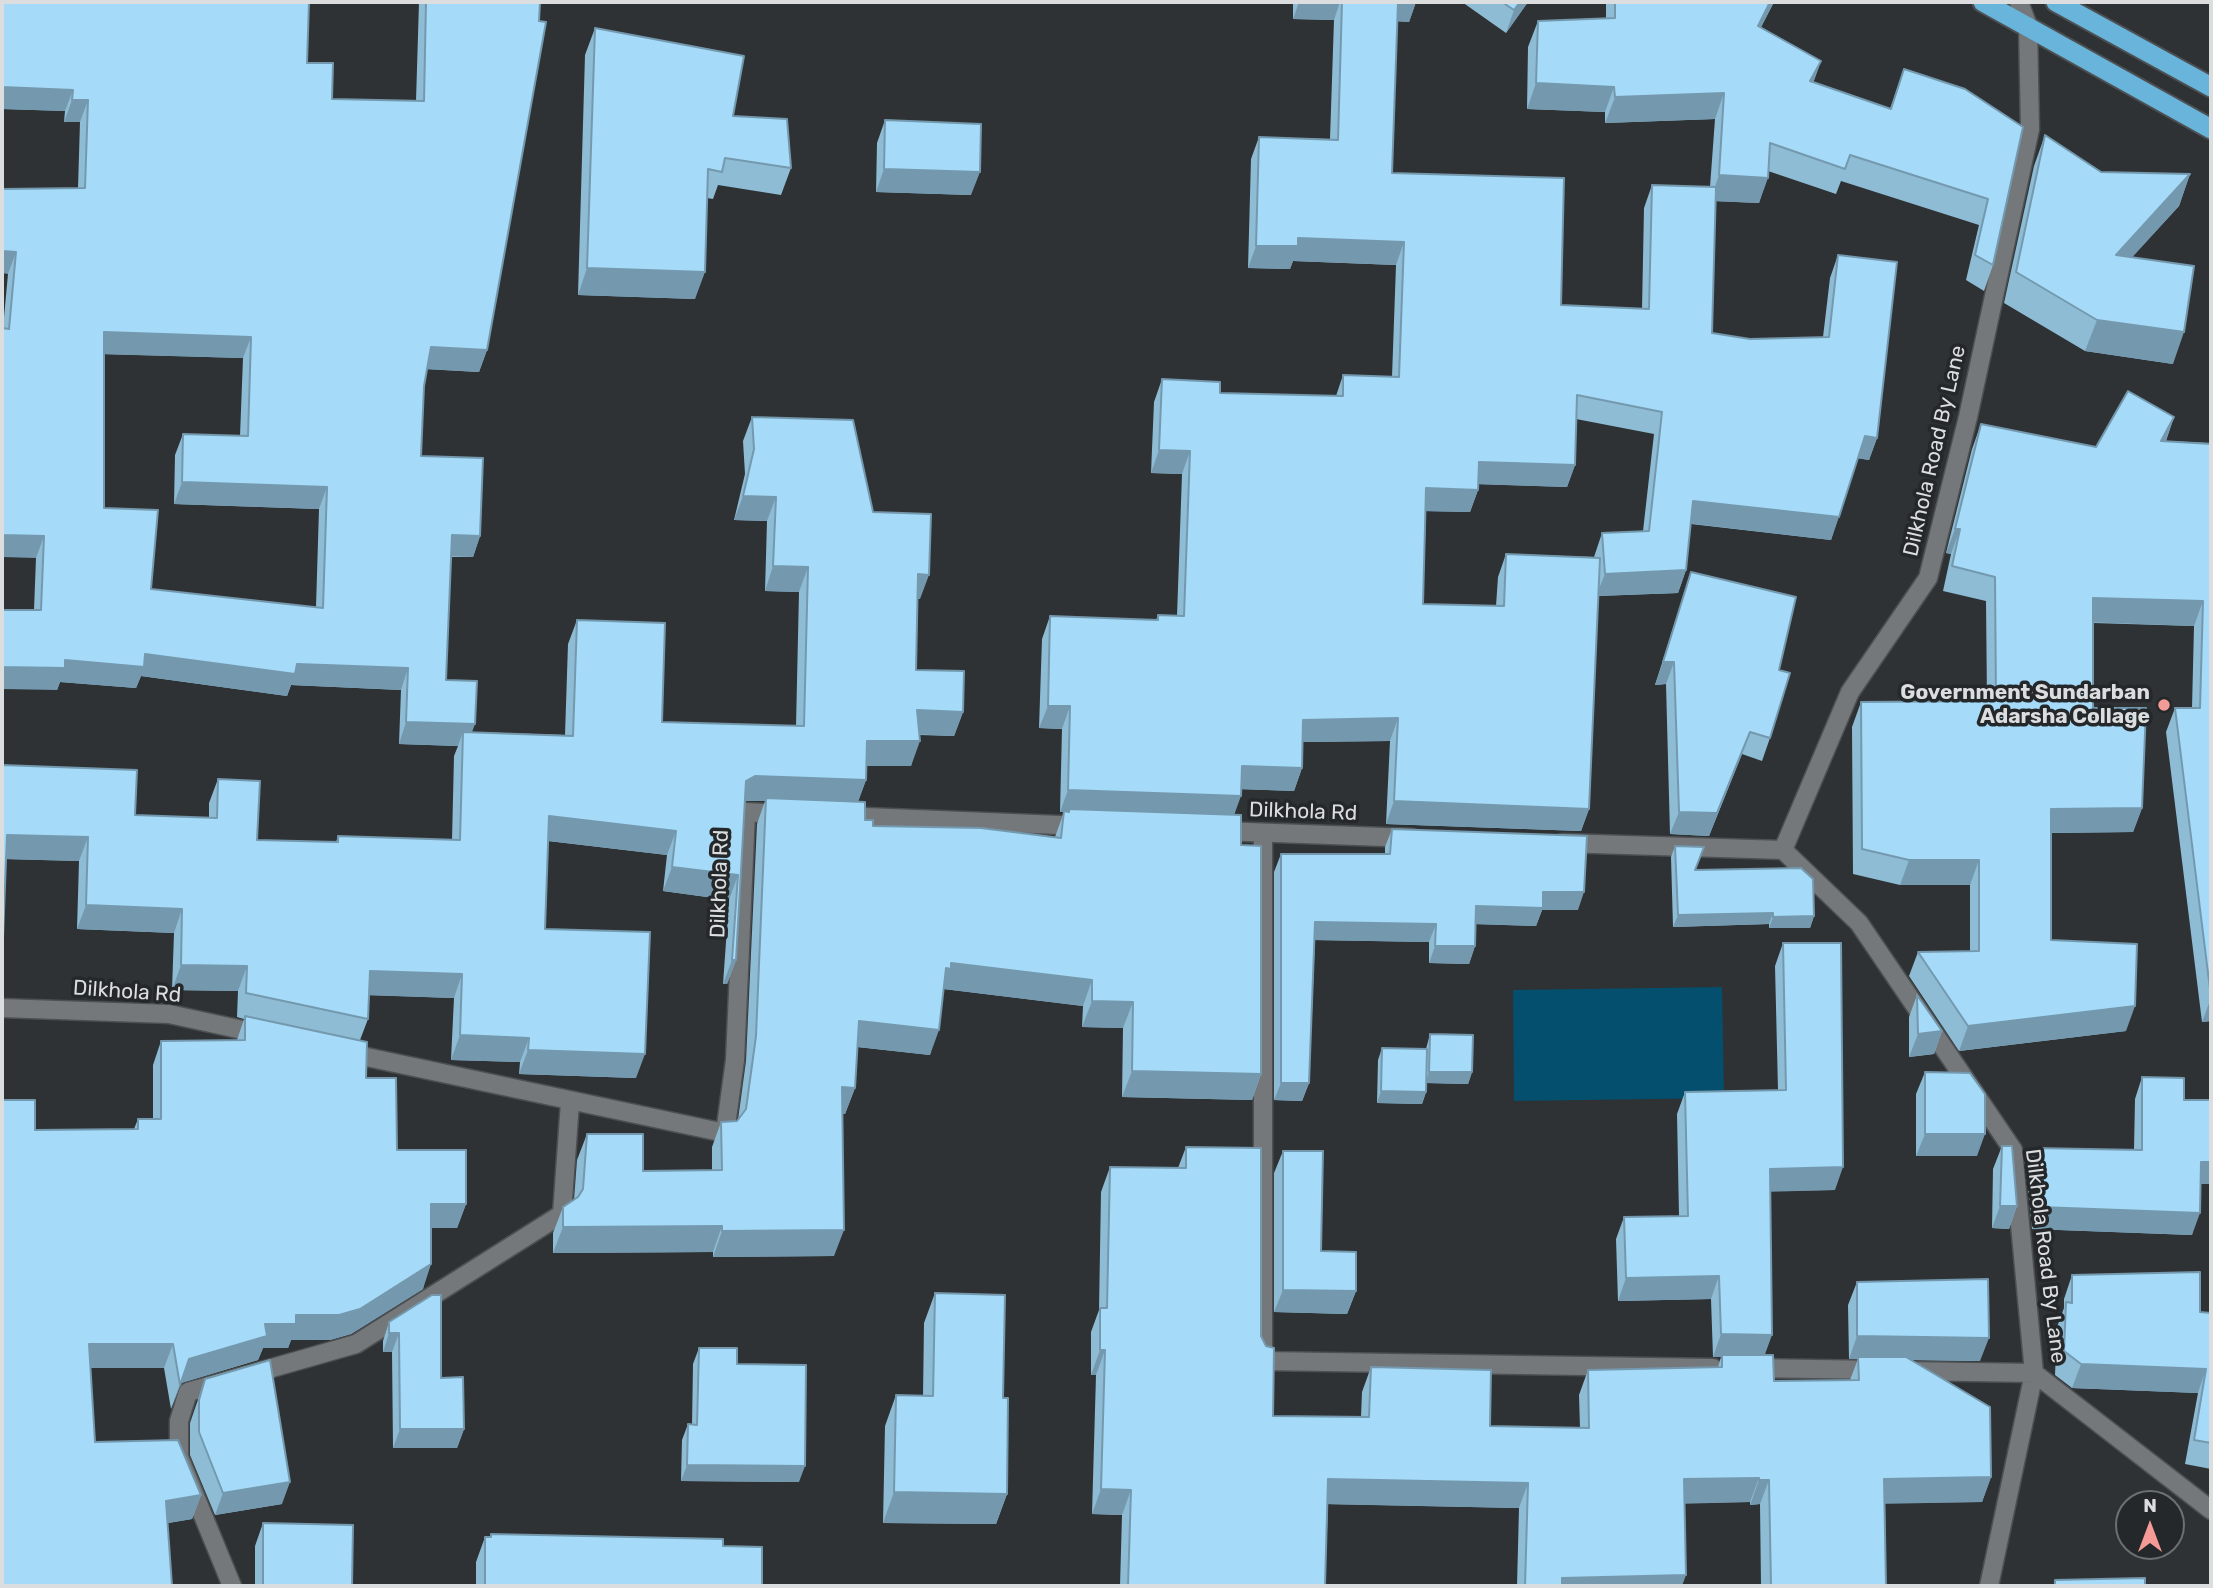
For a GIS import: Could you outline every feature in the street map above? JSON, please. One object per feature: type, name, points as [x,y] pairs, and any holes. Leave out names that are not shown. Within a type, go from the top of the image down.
[{"type":"highway","points":[[1983,2],[2211,129]]},
{"type":"highway","points":[[2056,2],[2211,87]]},
{"type":"street","name":"Dilkhola Road By Lane","points":[[2019,2],[2028,26],[2030,129],[1968,417],[1928,578],[1850,692],[1783,850],[1859,923],[2013,1150],[2034,1373],[2211,1510]]},
{"type":"street","name":"Dilkhola Rd","points":[[330,1049],[725,1133],[735,1060],[746,812],[802,814]]},
{"type":"street","points":[[830,816],[1095,826]]},
{"type":"street","name":"Dilkhola Rd","points":[[1207,831],[1427,839]]},
{"type":"street","points":[[1263,833],[1263,1361],[2034,1373],[1989,1586]]},
{"type":"street","points":[[1550,843],[1783,850]]},
{"type":"street","name":"Dilkhola Rd","points":[[2,1008],[169,1014],[276,1037]]},
{"type":"street","points":[[232,1586],[179,1457],[179,1421],[188,1392],[356,1345],[562,1214],[570,1102]]},
{"type":"shaded area","points":[[1722,987],[1724,1098],[1514,1101],[1513,990]]},
{"type":"building","points":[[2,2],[309,2],[307,63],[333,63],[332,99],[424,101],[426,2],[540,2],[539,21],[546,22],[487,350],[431,347],[424,386],[421,456],[483,458],[480,536],[452,535],[446,680],[477,681],[475,724],[406,722],[408,668],[297,664],[295,674],[145,654],[144,667],[65,660],[65,668],[2,667],[2,610],[41,610],[44,536],[2,535],[2,328],[9,329],[16,252],[2,251],[2,189],[85,188],[88,100],[72,100],[73,90],[2,87]],"holes":[[[104,332],[251,337],[248,436],[183,434],[182,482],[327,487],[323,608],[151,589],[158,510],[104,508]]]},
{"type":"building","points":[[1342,2],[1398,2],[1392,173],[1564,178],[1561,305],[1649,309],[1652,185],[1716,187],[1712,333],[1750,339],[1829,337],[1838,255],[1897,262],[1877,438],[1865,436],[1839,517],[1693,501],[1686,570],[1605,574],[1602,533],[1649,531],[1662,412],[1577,395],[1575,465],[1479,462],[1478,490],[1426,488],[1423,604],[1504,606],[1506,554],[1600,558],[1589,809],[1394,801],[1398,718],[1303,720],[1302,768],[1242,766],[1241,796],[1068,790],[1070,706],[1048,706],[1050,616],[1158,620],[1158,615],[1184,616],[1190,451],[1159,450],[1162,379],[1220,382],[1220,393],[1343,396],[1343,375],[1399,377],[1404,242],[1298,238],[1298,246],[1256,246],[1259,137],[1338,140]]},
{"type":"building","points":[[1502,2],[1520,2],[1514,10]]},
{"type":"building","points":[[1615,2],[1770,2],[1758,26],[1821,61],[1810,81],[1891,109],[1904,69],[1965,89],[2023,127],[1993,265],[1975,255],[1988,199],[1850,155],[1845,169],[1770,143],[1768,178],[1719,175],[1724,93],[1615,97],[1614,87],[1536,83],[1538,21],[1615,18]]},
{"type":"building","points":[[595,28],[744,56],[733,116],[787,119],[791,168],[725,158],[722,172],[708,169],[705,272],[587,268]]},
{"type":"building","points":[[885,120],[981,124],[980,172],[884,169]]},
{"type":"building","points":[[2045,135],[2101,172],[2190,174],[2116,255],[2194,266],[2184,332],[2097,320],[2016,272]]},
{"type":"building","points":[[2128,391],[2174,417],[2161,441],[2211,444],[2211,997],[2175,708],[2200,708],[2203,601],[2093,598],[2093,708],[2146,708],[2142,808],[2051,809],[2051,940],[2137,944],[2135,1006],[1968,1026],[1918,952],[1979,951],[1979,860],[1909,860],[1862,849],[1861,702],[1996,701],[1995,577],[1952,566],[1960,529],[1955,529],[1981,424],[2096,447]]},
{"type":"building","points":[[752,417],[853,420],[873,512],[931,514],[929,575],[918,574],[916,670],[964,671],[963,712],[917,710],[920,741],[867,741],[866,780],[755,776],[746,781],[736,960],[732,960],[738,875],[672,867],[676,831],[549,816],[545,929],[650,932],[645,1054],[528,1050],[529,1038],[460,1035],[462,974],[370,971],[368,1019],[246,993],[247,966],[181,965],[182,909],[86,905],[88,837],[7,835],[2,963],[2,765],[137,770],[135,815],[217,818],[218,779],[260,781],[257,840],[338,842],[338,836],[460,840],[463,732],[573,736],[577,620],[665,623],[662,722],[804,726],[808,567],[773,566],[776,497],[743,496],[754,449]]},
{"type":"building","points":[[1691,572],[1796,597],[1779,670],[1790,673],[1770,738],[1750,732],[1717,813],[1679,812],[1674,662],[1663,662]]},
{"type":"building","points":[[766,798],[865,802],[865,820],[873,820],[873,826],[981,828],[1061,838],[1064,811],[1069,812],[1069,809],[1241,815],[1241,845],[1261,846],[1261,1074],[1132,1071],[1133,1002],[1092,1001],[1092,980],[951,963],[951,969],[946,968],[939,1030],[859,1021],[855,1088],[842,1087],[844,1230],[722,1231],[722,1226],[563,1227],[563,1207],[578,1197],[583,1189],[587,1134],[643,1134],[643,1171],[722,1170],[721,1122],[737,1121],[746,1109],[756,1036]]},
{"type":"building","points":[[1392,829],[1587,836],[1584,892],[1543,892],[1543,908],[1476,906],[1475,946],[1435,946],[1436,924],[1315,922],[1309,1083],[1281,1083],[1281,854],[1390,854]]},
{"type":"building","points":[[1675,846],[1704,847],[1695,870],[1801,868],[1813,879],[1814,916],[1773,917],[1773,913],[1678,915]]},
{"type":"building","points":[[1783,943],[1841,943],[1843,1167],[1770,1169],[1772,1335],[1721,1334],[1719,1276],[1626,1278],[1624,1217],[1688,1216],[1685,1092],[1786,1090]]},
{"type":"building","points":[[1917,995],[1942,1031],[1918,1034]]},
{"type":"building","points":[[245,1016],[367,1042],[366,1078],[396,1078],[397,1150],[466,1150],[466,1204],[431,1204],[431,1264],[360,1309],[339,1315],[296,1315],[296,1324],[265,1324],[267,1336],[189,1359],[180,1385],[173,1344],[89,1344],[95,1442],[178,1440],[201,1495],[166,1501],[172,1586],[2,1586],[2,1100],[35,1100],[35,1130],[138,1129],[138,1119],[161,1119],[161,1041],[245,1040]]},
{"type":"building","points":[[1430,1034],[1473,1035],[1472,1072],[1429,1072]]},
{"type":"building","points":[[1382,1048],[1427,1049],[1426,1092],[1381,1091]]},
{"type":"building","points":[[1925,1072],[1970,1073],[1985,1094],[1985,1134],[1925,1134]]},
{"type":"building","points":[[2142,1077],[2184,1078],[2184,1100],[2211,1100],[2211,1162],[2201,1162],[2200,1213],[2040,1207],[2034,1148],[2142,1150]]},
{"type":"building","points":[[2002,1146],[2012,1146],[2017,1206],[2000,1206]]},
{"type":"building","points":[[1186,1147],[1261,1148],[1261,1336],[1266,1346],[1274,1348],[1273,1416],[1369,1417],[1371,1367],[1491,1370],[1490,1426],[1589,1428],[1588,1370],[1722,1367],[1722,1355],[1773,1355],[1774,1381],[1859,1380],[1858,1357],[1906,1357],[1990,1407],[1991,1477],[1884,1479],[1886,1586],[1771,1586],[1769,1480],[1759,1478],[1684,1479],[1686,1575],[1562,1578],[1562,1586],[1525,1586],[1528,1483],[1328,1479],[1325,1586],[1128,1586],[1131,1490],[1101,1489],[1105,1350],[1100,1350],[1100,1308],[1107,1308],[1110,1167],[1186,1168]]},
{"type":"building","points":[[1283,1151],[1323,1151],[1321,1251],[1356,1252],[1356,1291],[1283,1290]]},
{"type":"building","points":[[2200,1272],[2200,1312],[2211,1313],[2211,1443],[2194,1440],[2206,1369],[2081,1364],[2064,1351],[2066,1302],[2072,1303],[2072,1275]]},
{"type":"building","points":[[1988,1279],[1989,1338],[1857,1336],[1857,1282]]},
{"type":"building","points":[[935,1293],[1005,1295],[1003,1398],[1008,1398],[1007,1494],[894,1492],[896,1395],[933,1396]]},
{"type":"building","points":[[432,1295],[441,1295],[441,1378],[463,1377],[464,1429],[400,1429],[399,1333],[389,1333],[389,1322]]},
{"type":"building","points":[[699,1348],[737,1348],[737,1364],[806,1365],[805,1466],[687,1465],[688,1424],[697,1425]]},
{"type":"building","points":[[270,1360],[290,1482],[223,1493],[199,1432],[199,1400],[205,1379]]},
{"type":"building","points":[[263,1523],[353,1525],[352,1586],[263,1586]]},
{"type":"building","points":[[491,1534],[723,1539],[723,1546],[762,1547],[762,1586],[485,1586],[485,1537],[491,1537]]},
{"type":"building","points":[[2145,1578],[2145,1586],[2055,1586],[2055,1580]]},
{"type":"place","name":"Government Sundarban Adarsha Collage","points":[[2164,705]]}]
